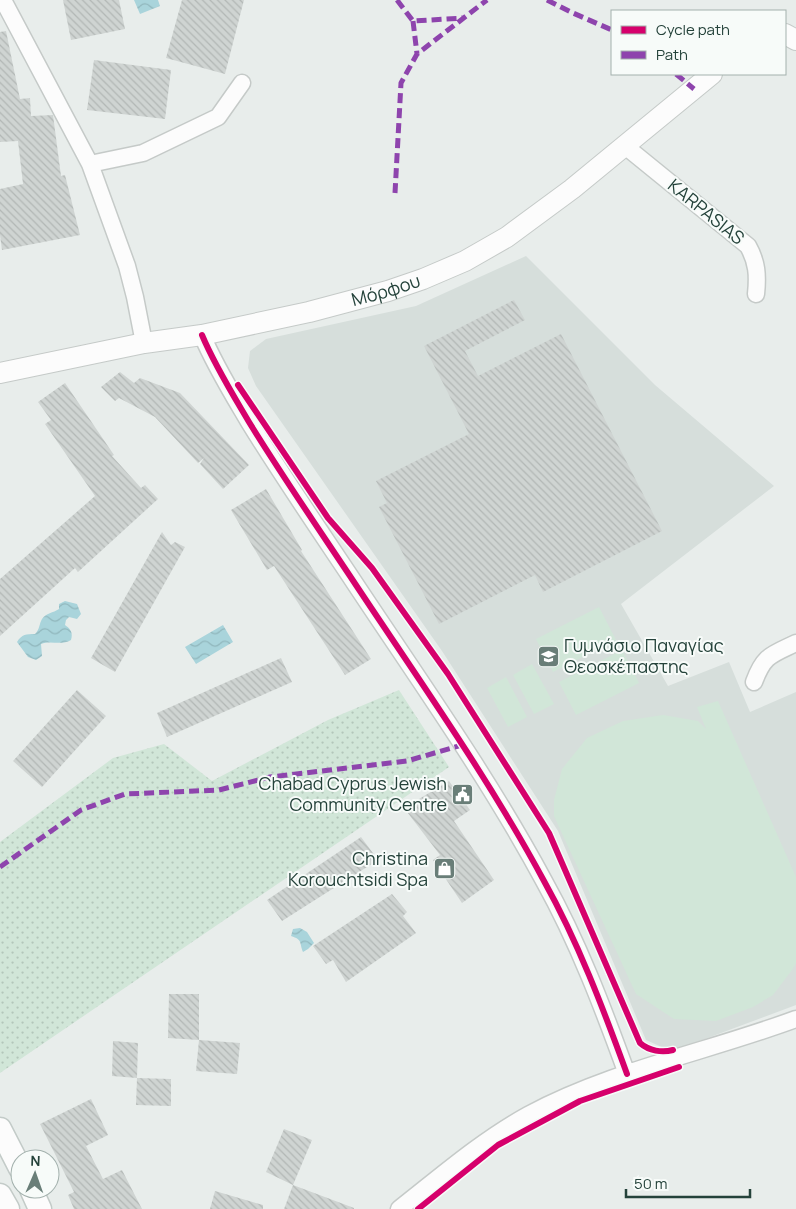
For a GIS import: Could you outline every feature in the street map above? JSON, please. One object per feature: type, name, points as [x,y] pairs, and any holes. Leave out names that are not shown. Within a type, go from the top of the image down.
[{"type":"main road","points":[[0,1129],[10,1149]]},
{"type":"main road","points":[[0,1195],[8,1209]]},
{"type":"street","points":[[3,0],[90,164],[127,266],[144,343]]},
{"type":"street","name":"Μόρφου","points":[[0,373],[144,343],[202,335],[309,312],[388,291],[423,279],[465,261],[507,237],[572,189],[711,75]]},
{"type":"street","points":[[90,164],[143,154],[218,117],[242,83]]},
{"type":"street","name":"KARPASIAS","points":[[625,146],[748,246],[755,258],[758,275],[756,294]]},
{"type":"street","points":[[202,335],[213,362],[268,454],[462,745],[516,831],[545,882],[579,950],[627,1074]]},
{"type":"street","points":[[754,682],[760,665],[766,659],[796,643]]},
{"type":"street","points":[[399,1209],[491,1137],[529,1115],[602,1082],[796,1019]]},
{"type":"shaded area","name":"Γυμνάσιο Παναγίας Θεοσκέπαστης","points":[[526,256],[655,385],[774,486],[621,604],[668,686],[729,662],[750,712],[796,692],[796,1005],[678,1049],[664,1048],[646,1040],[558,831],[442,651],[256,386],[248,368],[250,351],[266,339],[416,306]]},
{"type":"green space","points":[[599,607],[616,640],[553,672],[536,639]]},
{"type":"green space","points":[[622,650],[639,683],[576,715],[559,682]]},
{"type":"green space","points":[[532,664],[554,704],[534,714],[513,675]]},
{"type":"green space","points":[[506,677],[527,717],[508,727],[487,688]]},
{"type":"green space","points":[[399,690],[449,767],[0,1073],[0,842],[113,758],[164,744],[212,781],[328,720]]},
{"type":"green space","points":[[718,701],[796,877],[796,963],[773,995],[753,1007],[716,1021],[674,1019],[636,994],[554,816],[554,800],[562,769],[587,738],[623,721],[663,715],[698,721],[706,729],[697,707]]},
{"type":"water","points":[[134,0],[158,0],[160,6],[140,14]]},
{"type":"water","points":[[65,601],[77,604],[81,614],[77,619],[69,617],[66,620],[65,625],[72,633],[71,640],[64,643],[41,644],[42,656],[36,660],[28,657],[17,642],[24,635],[35,634],[44,617],[59,609],[59,604]]},
{"type":"water","points":[[223,625],[233,642],[196,664],[185,647]]},
{"type":"water","points":[[300,928],[307,932],[314,943],[303,952],[299,940],[291,936],[293,929]]},
{"type":"building","points":[[63,0],[119,0],[125,29],[71,40]]},
{"type":"building","points":[[182,0],[244,0],[225,74],[166,58]]},
{"type":"building","points":[[6,31],[20,99],[30,98],[31,116],[53,115],[61,176],[65,175],[80,235],[2,250],[0,235],[0,189],[23,184],[18,141],[0,142],[0,32]]},
{"type":"building","points":[[94,60],[171,70],[165,119],[87,110]]},
{"type":"building","points":[[514,300],[525,320],[465,351],[478,376],[561,334],[662,531],[543,592],[535,575],[439,624],[379,507],[387,503],[376,481],[469,434],[424,346]]},
{"type":"building","points":[[120,372],[134,383],[140,378],[180,393],[249,465],[223,489],[200,464],[204,458],[198,463],[155,417],[119,398],[115,401],[101,387]]},
{"type":"building","points":[[65,383],[114,455],[112,456],[141,488],[145,485],[158,499],[78,572],[75,568],[0,636],[0,579],[95,496],[45,424],[51,420],[38,402]]},
{"type":"building","points":[[266,489],[301,551],[371,659],[345,675],[274,566],[267,570],[231,510]]},
{"type":"building","points":[[162,532],[171,545],[175,542],[185,547],[115,672],[91,658]]},
{"type":"building","points":[[281,658],[292,682],[167,737],[157,713]]},
{"type":"building","points":[[77,690],[106,716],[42,787],[13,761]]},
{"type":"building","points":[[449,781],[470,810],[454,821],[494,880],[462,903],[433,860],[440,855],[404,808]]},
{"type":"building","points":[[361,837],[378,860],[282,921],[267,900]]},
{"type":"building","points":[[392,894],[407,912],[403,916],[416,933],[346,982],[333,960],[326,964],[313,946]]},
{"type":"building","points":[[169,994],[199,994],[199,1040],[168,1038]]},
{"type":"building","points":[[199,1040],[240,1043],[237,1074],[196,1071]]},
{"type":"building","points":[[113,1041],[138,1043],[137,1078],[112,1076]]},
{"type":"building","points":[[137,1078],[171,1079],[171,1106],[136,1105]]},
{"type":"building","points":[[91,1099],[108,1135],[86,1146],[103,1179],[122,1170],[142,1209],[74,1209],[68,1195],[74,1192],[60,1164],[60,1149],[52,1149],[40,1124]]},
{"type":"building","points":[[284,1129],[312,1140],[293,1185],[266,1172]]},
{"type":"building","points":[[293,1185],[354,1208],[354,1209],[284,1209]]},
{"type":"building","points":[[215,1191],[263,1205],[263,1209],[210,1209]]},
{"type":"marked path","points":[[397,0],[413,21],[463,18]]},
{"type":"marked path","points":[[395,193],[401,83],[417,54],[487,0]]},
{"type":"marked path","points":[[547,0],[611,30]]},
{"type":"marked path","points":[[413,21],[417,54]]},
{"type":"marked path","points":[[677,75],[694,89]]},
{"type":"marked path","points":[[0,867],[81,810],[125,794],[219,790],[270,777],[407,761],[462,745]]},
{"type":"cycle path","points":[[202,335],[212,358],[249,422],[450,726],[522,842],[579,951],[627,1074]]},
{"type":"cycle path","points":[[238,385],[328,518],[372,568],[448,674],[549,833],[640,1043],[656,1051],[673,1050]]},
{"type":"cycle path","points":[[418,1209],[498,1145],[580,1101],[679,1067]]},
{"type":"place","name":"Γυμνάσιο Παναγίας Θεοσκέπαστης","points":[[548,656]]},
{"type":"place","name":"Chabad Cyprus Jewish Community Centre","points":[[463,794]]},
{"type":"place","name":"Christina Korouchtsidi Spa","points":[[444,869]]}]
